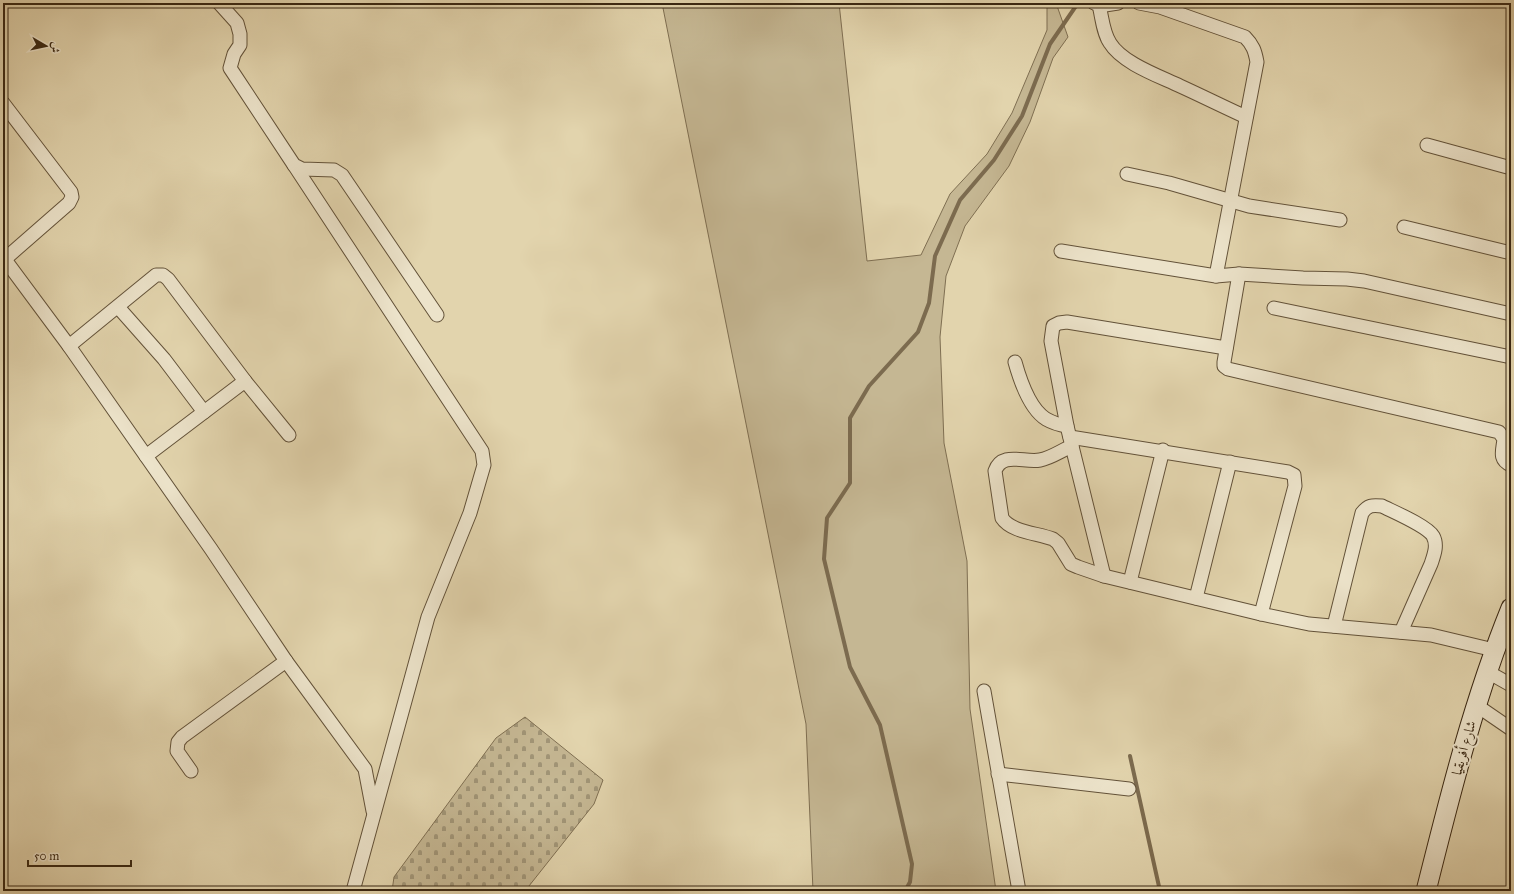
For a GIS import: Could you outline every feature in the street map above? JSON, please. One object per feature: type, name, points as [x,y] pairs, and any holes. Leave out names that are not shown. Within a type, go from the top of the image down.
[{"type":"street","points":[[219,3],[237,23],[240,34],[240,45],[234,54],[230,68],[482,451],[484,465],[470,513],[428,617],[353,891]]},
{"type":"street","points":[[1118,3],[1096,4],[1109,43],[1113,48],[1128,60],[1150,72],[1246,117]]},
{"type":"street","points":[[1139,3],[1160,8],[1245,37],[1252,43],[1255,51],[1257,62],[1216,276]]},
{"type":"street","points":[[3,103],[71,192],[72,196],[69,203],[4,258],[69,346],[211,549],[286,661],[365,769],[374,814]]},
{"type":"street","points":[[1427,145],[1511,168]]},
{"type":"street","points":[[294,165],[302,169],[334,170],[342,176],[437,315]]},
{"type":"street","points":[[1127,174],[1169,183],[1231,202],[1269,210],[1340,220]]},
{"type":"street","points":[[1404,227],[1511,253]]},
{"type":"street","points":[[1062,251],[1216,276],[1239,274],[1364,281],[1511,314]]},
{"type":"street","points":[[1239,274],[1224,366],[1234,372],[1499,432],[1504,439],[1501,454],[1503,459],[1511,465]]},
{"type":"street","points":[[69,346],[156,275],[166,277],[245,381],[289,435]]},
{"type":"street","points":[[118,307],[164,359],[204,412]]},
{"type":"street","points":[[1274,308],[1511,357]]},
{"type":"street","points":[[1104,576],[1069,439],[1051,341],[1054,326],[1059,323],[1067,322],[1226,348]]},
{"type":"street","points":[[1015,362],[1024,387],[1038,413],[1053,423],[1069,439],[1163,450],[1288,472],[1294,475],[1295,486],[1261,614]]},
{"type":"street","points":[[146,456],[245,381]]},
{"type":"street","points":[[1069,439],[1049,456],[1041,460],[1005,460],[997,465],[995,471],[1002,518],[1006,523],[1012,527],[1053,539],[1058,543],[1071,564],[1104,576],[1261,614],[1309,624],[1431,635],[1494,650]]},
{"type":"street","points":[[1130,582],[1163,450]]},
{"type":"street","points":[[1196,598],[1230,462]]},
{"type":"street","points":[[1334,626],[1362,513],[1367,506],[1374,505],[1382,506],[1427,529],[1434,537],[1434,553],[1431,564],[1401,632]]},
{"type":"street","name":"شارع أفريقيا","points":[[1426,891],[1447,807],[1476,705],[1494,650],[1511,608]]},
{"type":"street","points":[[191,771],[177,752],[178,742],[182,737],[286,661]]},
{"type":"street","points":[[1488,672],[1511,685]]},
{"type":"street","points":[[984,691],[1020,891]]},
{"type":"street","points":[[1476,705],[1511,729]]},
{"type":"street","points":[[998,774],[1129,789]]},
{"type":"green space","points":[[662,3],[839,3],[867,261],[921,255],[950,194],[987,154],[1012,113],[1047,30],[1047,3],[1056,3],[1068,37],[1053,58],[1030,122],[1009,166],[965,226],[946,276],[940,337],[944,443],[967,561],[970,709],[996,891],[813,891],[806,724]]},
{"type":"green space","points":[[525,717],[603,780],[594,804],[525,891],[392,891],[394,877],[496,738]]},
{"type":"waterway","points":[[905,891],[910,882],[912,864],[880,725],[850,667],[824,559],[827,518],[850,483],[850,418],[869,386],[918,332],[929,303],[935,256],[960,200],[994,160],[1022,116],[1050,44],[1078,3]]},
{"type":"waterway","points":[[1130,756],[1160,891]]}]
